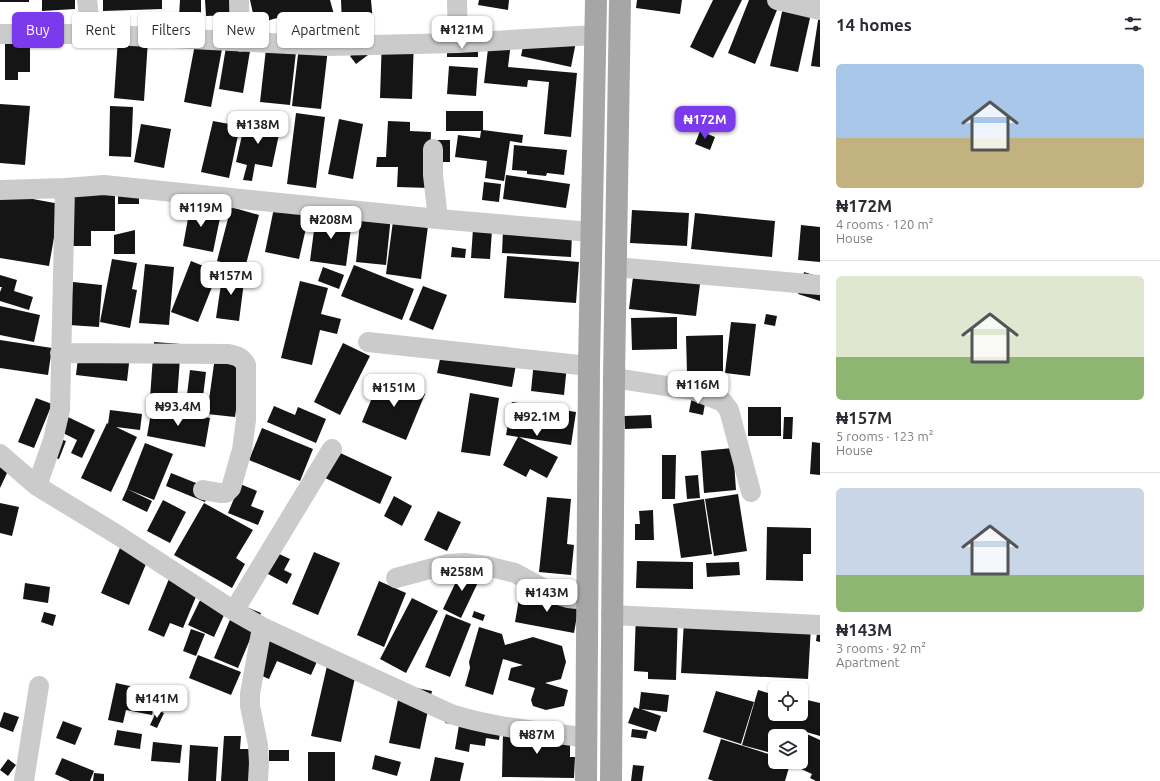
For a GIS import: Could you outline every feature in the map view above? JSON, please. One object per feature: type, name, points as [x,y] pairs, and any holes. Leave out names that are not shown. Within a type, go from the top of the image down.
[{"type":"main road","points":[[586,781],[591,232],[596,0]]},
{"type":"main road","points":[[610,781],[620,0]]},
{"type":"street","points":[[88,0],[89,12]]},
{"type":"street","points":[[239,0],[239,12]]},
{"type":"street","points":[[457,0],[458,43]]},
{"type":"street","points":[[777,0],[820,10]]},
{"type":"street","points":[[0,34],[72,34]]},
{"type":"street","points":[[130,36],[213,41]]},
{"type":"street","points":[[269,43],[328,46],[458,43],[595,36]]},
{"type":"street","points":[[433,149],[433,175],[438,219]]},
{"type":"street","points":[[0,190],[104,185],[438,219],[591,232]]},
{"type":"street","points":[[37,486],[53,440],[60,410],[60,353],[65,188]]},
{"type":"street","points":[[616,267],[820,284]]},
{"type":"street","points":[[368,342],[590,366]]},
{"type":"street","points":[[60,353],[228,354],[238,356],[243,359],[246,365],[246,420],[242,450],[231,488],[226,493],[203,490]]},
{"type":"street","points":[[614,378],[692,390],[724,402],[729,410],[751,492]]},
{"type":"street","points":[[234,611],[332,449]]},
{"type":"street","points":[[0,454],[37,486],[123,538],[234,611],[262,627],[456,716],[491,724],[587,738]]},
{"type":"street","points":[[396,578],[448,564],[465,563],[487,566],[515,573],[552,593],[568,598],[587,600]]},
{"type":"street","points":[[611,616],[820,625]]},
{"type":"street","points":[[258,781],[258,745],[250,706],[250,694],[262,627]]},
{"type":"street","points":[[24,781],[39,686]]},
{"type":"building","points":[[0,0],[29,0],[29,2],[0,2]]},
{"type":"building","points":[[42,0],[75,0],[75,9],[42,11]]},
{"type":"building","points":[[103,0],[162,0],[162,9],[103,11]]},
{"type":"building","points":[[180,0],[201,0],[201,12],[179,12]]},
{"type":"building","points":[[205,0],[235,0],[235,12],[213,12],[213,16],[206,16]]},
{"type":"building","points":[[250,0],[330,0],[333,12],[277,12],[277,18],[269,20],[269,12],[253,12]]},
{"type":"building","points":[[341,0],[371,0],[372,12],[342,12]]},
{"type":"building","points":[[479,0],[509,0],[508,10],[478,5]]},
{"type":"building","points":[[637,0],[682,0],[680,14],[636,8]]},
{"type":"building","points":[[713,0],[742,0],[713,58],[690,47]]},
{"type":"building","points":[[749,0],[767,0],[779,5],[755,64],[728,53]]},
{"type":"building","points":[[784,3],[812,9],[798,72],[770,66]]},
{"type":"building","points":[[819,14],[820,15],[820,67],[811,66]]},
{"type":"building","points":[[526,32],[576,42],[571,67],[521,56]]},
{"type":"building","points":[[382,37],[414,38],[412,99],[380,98]]},
{"type":"building","points":[[130,39],[138,39],[138,48],[147,48],[144,101],[114,98],[117,48],[130,48]]},
{"type":"building","points":[[269,40],[277,41],[277,48],[296,48],[290,105],[260,102],[266,48],[269,48]]},
{"type":"building","points":[[489,40],[511,42],[508,67],[577,73],[571,137],[544,134],[549,82],[528,80],[527,87],[484,83]]},
{"type":"building","points":[[205,41],[213,42],[213,48],[222,48],[211,107],[184,102],[194,48],[205,48]]},
{"type":"building","points":[[5,42],[12,42],[12,48],[30,48],[30,72],[18,72],[18,80],[5,80]]},
{"type":"building","points":[[447,43],[478,43],[478,57],[447,57]]},
{"type":"building","points":[[226,48],[250,51],[243,93],[219,89]]},
{"type":"building","points":[[299,48],[328,49],[321,109],[292,106]]},
{"type":"building","points":[[361,48],[363,48],[368,55],[356,64],[350,56]]},
{"type":"building","points":[[449,66],[478,68],[476,96],[447,94]]},
{"type":"building","points":[[0,104],[30,106],[25,165],[0,163]]},
{"type":"building","points":[[110,106],[133,107],[131,157],[109,156]]},
{"type":"building","points":[[446,111],[483,111],[483,130],[523,135],[522,143],[510,141],[504,181],[485,178],[487,161],[455,157],[458,135],[480,138],[481,131],[446,131]]},
{"type":"building","points":[[296,113],[325,117],[316,188],[287,184]]},
{"type":"building","points":[[246,117],[281,125],[272,167],[255,164],[252,181],[243,180],[247,165],[236,162]]},
{"type":"building","points":[[339,119],[363,124],[353,179],[328,174]]},
{"type":"building","points":[[213,121],[240,126],[229,178],[201,172]]},
{"type":"building","points":[[388,121],[410,122],[410,131],[431,132],[429,188],[397,187],[398,167],[376,167],[377,157],[386,157]]},
{"type":"building","points":[[141,124],[171,129],[164,168],[134,162]]},
{"type":"building","points":[[700,131],[715,137],[710,150],[695,144]]},
{"type":"building","points":[[435,140],[450,140],[450,162],[435,162]]},
{"type":"building","points":[[514,145],[567,150],[564,175],[547,173],[546,176],[527,174],[527,171],[512,170]]},
{"type":"building","points":[[506,175],[570,184],[566,208],[503,199]]},
{"type":"building","points":[[484,182],[501,184],[499,202],[482,200]]},
{"type":"building","points":[[0,193],[60,204],[49,266],[0,258]]},
{"type":"building","points":[[67,193],[115,193],[115,231],[91,231],[91,246],[68,246]]},
{"type":"building","points":[[118,193],[139,193],[139,204],[118,204]]},
{"type":"building","points":[[191,202],[211,205],[210,216],[220,218],[213,252],[183,246]]},
{"type":"building","points":[[231,207],[259,215],[245,268],[217,261]]},
{"type":"building","points":[[274,208],[309,215],[299,259],[265,252]]},
{"type":"building","points":[[632,210],[689,213],[687,246],[630,243]]},
{"type":"building","points":[[361,213],[391,216],[386,265],[356,262]]},
{"type":"building","points":[[695,213],[775,221],[772,257],[691,249]]},
{"type":"building","points":[[316,215],[352,220],[346,266],[310,261]]},
{"type":"building","points":[[393,221],[428,226],[421,279],[386,274]]},
{"type":"building","points":[[801,225],[820,227],[820,262],[798,260]]},
{"type":"building","points":[[473,229],[492,230],[490,259],[471,258]]},
{"type":"building","points":[[135,230],[135,254],[114,254],[114,235]]},
{"type":"building","points":[[503,230],[572,235],[571,257],[502,253]]},
{"type":"building","points":[[452,247],[466,249],[465,258],[451,257]]},
{"type":"building","points":[[507,256],[579,262],[576,303],[504,298]]},
{"type":"building","points":[[112,259],[137,263],[132,289],[137,290],[130,328],[100,322]]},
{"type":"building","points":[[191,261],[218,272],[198,322],[171,312]]},
{"type":"building","points":[[145,264],[174,267],[169,325],[139,323]]},
{"type":"building","points":[[354,265],[414,289],[402,320],[341,296]]},
{"type":"building","points":[[323,267],[344,275],[339,289],[318,281]]},
{"type":"building","points":[[634,269],[701,276],[696,316],[629,309]]},
{"type":"building","points":[[223,271],[245,274],[239,321],[216,318]]},
{"type":"building","points":[[804,272],[820,277],[820,301],[798,294]]},
{"type":"building","points":[[0,275],[17,280],[14,291],[33,297],[29,310],[0,301],[0,292],[2,287],[0,287]]},
{"type":"building","points":[[300,281],[328,288],[321,314],[341,319],[337,334],[320,330],[312,365],[281,358]]},
{"type":"building","points":[[73,282],[102,285],[99,327],[69,325]]},
{"type":"building","points":[[423,286],[447,295],[433,330],[409,320]]},
{"type":"building","points":[[0,306],[40,315],[34,342],[0,335]]},
{"type":"building","points":[[766,314],[777,316],[775,326],[764,324]]},
{"type":"building","points":[[677,317],[677,349],[632,350],[631,318]]},
{"type":"building","points":[[731,322],[756,324],[750,376],[725,373]]},
{"type":"building","points":[[723,335],[723,373],[687,373],[686,336]]},
{"type":"building","points":[[0,340],[52,348],[48,375],[0,368]]},
{"type":"building","points":[[154,342],[181,344],[177,400],[150,398]]},
{"type":"building","points":[[343,343],[370,356],[340,415],[314,402]]},
{"type":"building","points":[[443,345],[517,359],[512,387],[437,373]]},
{"type":"building","points":[[79,349],[130,355],[127,381],[76,375]]},
{"type":"building","points":[[215,357],[243,361],[235,417],[207,414]]},
{"type":"building","points":[[534,361],[567,365],[564,395],[531,391]]},
{"type":"building","points":[[190,370],[206,372],[202,405],[186,403]]},
{"type":"building","points":[[381,376],[425,394],[406,440],[362,422]]},
{"type":"building","points":[[470,393],[499,398],[490,456],[461,452]]},
{"type":"building","points":[[692,396],[706,398],[703,415],[689,412]]},
{"type":"building","points":[[36,398],[52,404],[34,448],[18,442]]},
{"type":"building","points":[[512,402],[576,412],[571,445],[519,437],[558,457],[547,478],[530,469],[526,477],[503,465],[518,437],[506,435]]},
{"type":"building","points":[[274,406],[295,415],[298,407],[326,419],[316,443],[267,422]]},
{"type":"building","points":[[152,407],[210,418],[205,447],[147,436]]},
{"type":"building","points":[[748,407],[781,407],[781,436],[748,436]]},
{"type":"building","points":[[110,410],[142,414],[140,430],[116,427],[137,437],[111,492],[81,478],[107,423],[108,424]]},
{"type":"building","points":[[651,415],[652,428],[625,429],[624,416]]},
{"type":"building","points":[[68,417],[95,430],[82,458],[71,453],[77,440],[61,432]]},
{"type":"building","points":[[784,417],[793,417],[792,439],[783,439]]},
{"type":"building","points":[[262,428],[313,449],[300,481],[249,460]]},
{"type":"building","points":[[57,438],[66,441],[59,459],[50,456]]},
{"type":"building","points":[[812,442],[820,443],[820,475],[810,474]]},
{"type":"building","points":[[145,443],[173,454],[154,500],[127,489]]},
{"type":"building","points":[[733,448],[736,490],[704,493],[701,451]]},
{"type":"building","points":[[336,451],[392,477],[380,504],[323,477]]},
{"type":"building","points":[[662,455],[676,455],[675,499],[662,499]]},
{"type":"building","points":[[0,467],[8,471],[0,488]]},
{"type":"building","points":[[171,473],[211,489],[205,502],[166,486]]},
{"type":"building","points":[[698,475],[700,498],[687,499],[685,476]]},
{"type":"building","points":[[240,484],[257,491],[251,506],[264,511],[258,525],[228,513]]},
{"type":"building","points":[[127,489],[152,501],[147,512],[122,500]]},
{"type":"building","points":[[738,494],[747,551],[714,556],[705,499]]},
{"type":"building","points":[[394,496],[412,506],[402,526],[384,516]]},
{"type":"building","points":[[547,497],[571,499],[567,544],[574,545],[571,575],[539,572]]},
{"type":"building","points":[[704,499],[712,554],[681,558],[673,504]]},
{"type":"building","points":[[163,500],[186,512],[170,543],[147,531]]},
{"type":"building","points":[[0,503],[19,507],[12,536],[0,533]]},
{"type":"building","points":[[204,503],[253,530],[236,558],[245,564],[232,588],[174,555]]},
{"type":"building","points":[[653,510],[654,540],[635,540],[635,524],[640,524],[639,511]]},
{"type":"building","points":[[438,511],[461,522],[447,551],[424,540]]},
{"type":"building","points":[[767,527],[811,528],[811,554],[803,554],[803,581],[766,580]]},
{"type":"building","points":[[125,536],[153,547],[129,605],[101,593]]},
{"type":"building","points":[[314,552],[340,563],[318,615],[292,604]]},
{"type":"building","points":[[277,553],[290,559],[284,570],[292,574],[287,584],[266,573]]},
{"type":"building","points":[[637,561],[693,562],[693,589],[636,588]]},
{"type":"building","points":[[739,562],[740,575],[707,577],[706,563]]},
{"type":"building","points":[[463,567],[481,576],[461,618],[443,609]]},
{"type":"building","points":[[173,569],[203,580],[183,628],[170,623],[164,637],[148,630]]},
{"type":"building","points":[[379,581],[406,593],[384,647],[357,635]]},
{"type":"building","points":[[25,583],[50,587],[48,603],[23,599]]},
{"type":"building","points":[[205,590],[230,602],[214,637],[188,625]]},
{"type":"building","points":[[520,593],[579,604],[574,633],[515,622]]},
{"type":"building","points":[[412,598],[438,611],[406,673],[380,659]]},
{"type":"building","points":[[237,603],[261,613],[238,668],[214,658]]},
{"type":"building","points":[[474,611],[485,615],[483,621],[472,617]]},
{"type":"building","points":[[44,612],[56,615],[53,626],[41,622]]},
{"type":"building","points":[[636,612],[678,613],[676,680],[648,679],[648,672],[634,671]]},
{"type":"building","points":[[446,614],[471,624],[450,677],[425,667]]},
{"type":"building","points":[[684,620],[811,626],[808,679],[681,673]]},
{"type":"building","points":[[818,626],[820,626],[820,642],[816,641]]},
{"type":"building","points":[[479,627],[502,634],[505,645],[533,637],[562,646],[566,662],[561,679],[545,683],[568,690],[564,706],[546,710],[533,706],[531,700],[535,688],[508,680],[511,668],[523,665],[503,659],[493,695],[465,686],[470,668],[469,662]]},
{"type":"building","points":[[191,629],[205,634],[196,656],[183,651]]},
{"type":"building","points":[[268,636],[319,657],[311,675],[277,661],[269,679],[253,672]]},
{"type":"building","points":[[198,655],[241,672],[231,695],[189,678]]},
{"type":"building","points":[[327,666],[356,673],[341,742],[311,736]]},
{"type":"building","points":[[116,683],[157,692],[152,715],[126,710],[123,723],[108,720]]},
{"type":"building","points":[[401,685],[432,691],[420,749],[389,743]]},
{"type":"building","points":[[758,690],[768,693],[768,721],[808,721],[808,700],[820,703],[820,736],[808,732],[808,729],[768,729],[768,752],[742,745]]},
{"type":"building","points":[[716,691],[754,702],[741,744],[703,732]]},
{"type":"building","points":[[641,692],[669,695],[667,712],[641,709],[661,716],[656,732],[628,723],[634,707],[639,709]]},
{"type":"building","points":[[157,710],[164,713],[157,728],[150,725]]},
{"type":"building","points":[[447,710],[502,719],[499,740],[486,738],[485,746],[470,744],[469,752],[455,749],[459,725],[445,723]]},
{"type":"building","points":[[4,712],[19,717],[13,732],[0,727]]},
{"type":"building","points":[[63,721],[82,728],[75,745],[56,738]]},
{"type":"building","points":[[632,729],[648,731],[646,739],[631,737]]},
{"type":"building","points":[[117,730],[142,734],[140,749],[114,745]]},
{"type":"building","points":[[503,731],[570,732],[570,757],[575,757],[574,778],[502,777]]},
{"type":"building","points":[[808,735],[820,740],[820,781],[810,778],[812,774],[801,769],[808,769]]},
{"type":"building","points":[[224,736],[241,736],[240,749],[251,749],[249,781],[221,781]]},
{"type":"building","points":[[721,739],[768,754],[768,769],[789,769],[785,781],[714,781],[708,779]]},
{"type":"building","points":[[153,742],[182,745],[180,763],[151,761]]},
{"type":"building","points":[[190,745],[218,747],[216,781],[188,781]]},
{"type":"building","points":[[269,750],[289,750],[289,761],[269,761]]},
{"type":"building","points":[[308,752],[335,752],[335,781],[308,781]]},
{"type":"building","points":[[375,755],[401,762],[397,776],[372,769]]},
{"type":"building","points":[[435,757],[464,763],[460,781],[430,781]]},
{"type":"building","points":[[62,758],[94,771],[90,781],[70,781],[55,774]]},
{"type":"building","points":[[8,759],[16,765],[8,776],[0,770]]},
{"type":"building","points":[[633,765],[644,766],[642,781],[631,781]]},
{"type":"building","points":[[94,773],[104,774],[104,781],[93,781]]}]
